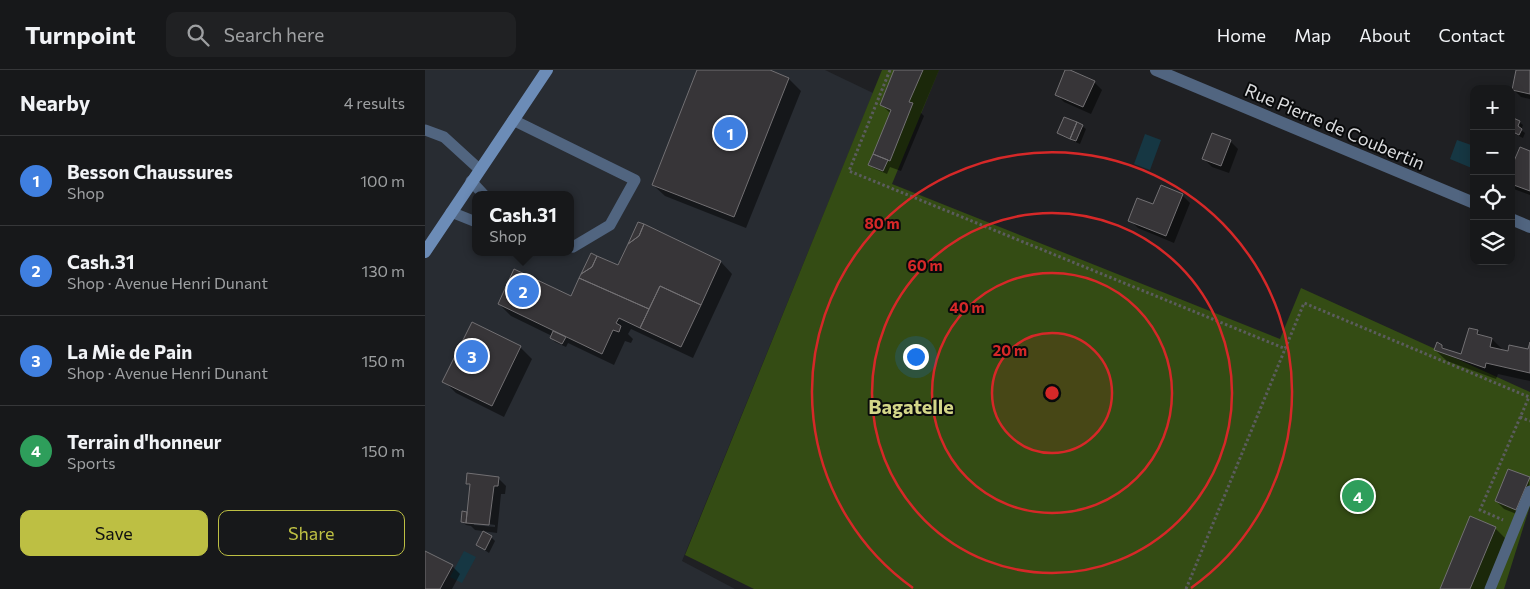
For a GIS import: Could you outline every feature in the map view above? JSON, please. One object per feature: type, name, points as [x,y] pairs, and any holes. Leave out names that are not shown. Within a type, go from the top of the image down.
[{"type":"main road","points":[[425,252],[547,70]]},
{"type":"street","name":"Rue Pierre de Coubertin","points":[[1156,70],[1470,201]]},
{"type":"street","points":[[1513,220],[1530,227]]},
{"type":"lane","points":[[513,120],[635,180],[610,225],[574,245]]},
{"type":"lane","points":[[425,130],[444,137],[479,169]]},
{"type":"lane","points":[[471,181],[480,191]]},
{"type":"lane","points":[[451,212],[472,220]]},
{"type":"lane","points":[[1490,589],[1530,491]]},
{"type":"path","points":[[890,70],[849,172],[1286,349]]},
{"type":"path","points":[[1186,589],[1304,303],[1529,397],[1480,510],[1504,521]]},
{"type":"path","points":[[1520,417],[1530,421]]},
{"type":"shaded area","points":[[425,70],[825,70],[873,93],[682,561],[735,589],[425,589]]},
{"type":"green space","points":[[882,70],[939,70],[892,184],[1280,339],[1301,288],[1530,392],[1530,506],[1504,589],[754,589],[685,555]]},
{"type":"water","points":[[1145,134],[1161,140],[1150,170],[1134,164]]},
{"type":"water","points":[[1457,140],[1470,145],[1470,167],[1450,159]]},
{"type":"water","points":[[464,551],[476,557],[462,583],[450,577]]},
{"type":"building","points":[[697,70],[770,70],[789,78],[734,217],[652,185]]},
{"type":"building","points":[[894,70],[923,70],[909,102],[913,103],[890,161],[873,154],[891,110],[880,105]]},
{"type":"building","points":[[1065,70],[1070,70],[1095,81],[1083,107],[1055,95]]},
{"type":"building","points":[[1516,70],[1530,70],[1530,94],[1515,91],[1515,85],[1513,85]]},
{"type":"building","points":[[1064,117],[1077,122],[1070,139],[1057,133]]},
{"type":"building","points":[[1515,119],[1520,121],[1518,126],[1522,129],[1519,135],[1515,133]]},
{"type":"building","points":[[1077,122],[1083,125],[1076,141],[1070,139]]},
{"type":"building","points":[[1212,133],[1231,140],[1221,166],[1202,159]]},
{"type":"building","points":[[1520,147],[1530,151],[1530,191],[1515,185],[1515,159]]},
{"type":"building","points":[[873,154],[888,160],[883,171],[868,165]]},
{"type":"building","points":[[1161,185],[1183,194],[1166,236],[1128,221],[1137,198],[1153,204]]},
{"type":"building","points":[[638,222],[644,224],[639,236],[628,244]]},
{"type":"building","points":[[644,224],[721,261],[701,305],[660,286],[649,309],[579,278],[581,274],[592,267],[597,256],[618,265],[628,244],[639,236]]},
{"type":"building","points":[[591,253],[597,256],[592,267],[581,274]]},
{"type":"building","points":[[514,269],[571,296],[579,278],[649,309],[640,328],[619,318],[616,323],[621,326],[619,332],[613,330],[602,354],[498,304]]},
{"type":"building","points":[[660,286],[701,305],[681,347],[640,328]]},
{"type":"building","points":[[472,322],[521,346],[492,406],[442,382]]},
{"type":"building","points":[[1469,328],[1478,330],[1477,334],[1492,338],[1490,347],[1508,351],[1509,345],[1528,349],[1530,342],[1530,373],[1486,363],[1485,368],[1434,350],[1437,342],[1442,345],[1442,348],[1461,354]]},
{"type":"building","points":[[553,331],[566,337],[562,344],[550,338]]},
{"type":"building","points":[[1508,469],[1530,477],[1516,510],[1495,501]]},
{"type":"building","points":[[467,473],[499,477],[498,486],[494,486],[489,525],[466,523],[470,484],[466,484]]},
{"type":"building","points":[[462,511],[467,512],[466,523],[461,522]]},
{"type":"building","points":[[1470,516],[1496,527],[1470,589],[1440,589]]},
{"type":"building","points":[[483,531],[492,536],[485,550],[476,545]]},
{"type":"building","points":[[425,551],[453,565],[440,589],[425,589]]},
{"type":"place","name":"Besson Chaussures","points":[[730,133]]},
{"type":"place","name":"Cash.31","points":[[523,291]]},
{"type":"place","name":"La Mie de Pain","points":[[472,356]]},
{"type":"place","name":"Terrain d'honneur","points":[[1358,496]]},
{"type":"district","name":"Bagatelle","points":[[911,406]]}]
